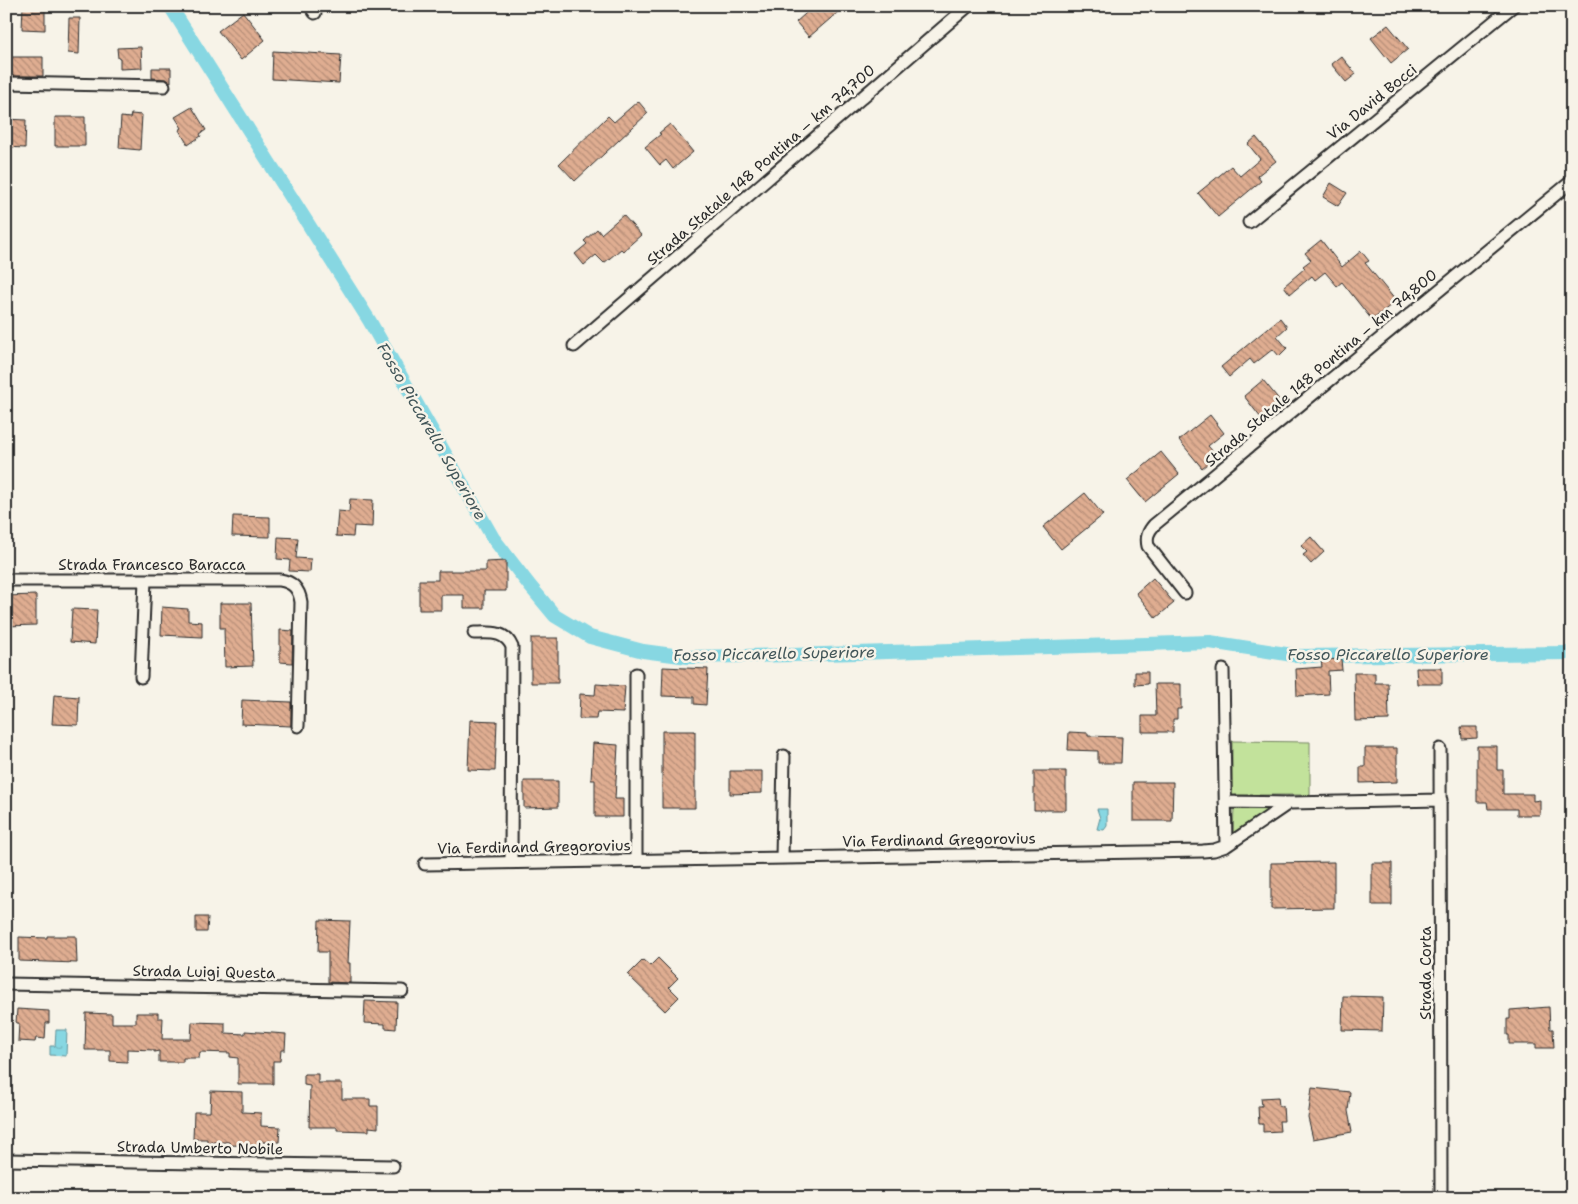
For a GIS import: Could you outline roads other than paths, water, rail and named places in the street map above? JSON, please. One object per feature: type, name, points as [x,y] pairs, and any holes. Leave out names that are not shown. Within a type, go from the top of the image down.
[{"type":"street","name":"Strada Statale 148 Pontina – km 74,700","points":[[574,346],[968,6]]},
{"type":"street","name":"Via David Bocci","points":[[1249,222],[1513,6]]},
{"type":"street","points":[[6,83],[164,86]]},
{"type":"street","name":"Strada Statale 148 Pontina – km 74,800","points":[[1185,593],[1148,546],[1148,533],[1154,525],[1572,181]]},
{"type":"street","name":"Strada Francesco Baracca","points":[[6,580],[280,580],[291,584],[296,588],[301,602],[298,726]]},
{"type":"street","points":[[140,677],[145,580]]},
{"type":"street","points":[[474,633],[499,634],[507,639],[512,647],[512,862]]},
{"type":"street","points":[[1224,670],[1226,846]]},
{"type":"street","points":[[636,674],[636,860]]},
{"type":"street","name":"Strada Corta","points":[[1440,749],[1441,1198]]},
{"type":"street","points":[[782,858],[784,756]]},
{"type":"street","points":[[1225,802],[1289,804],[1441,800]]},
{"type":"street","name":"Via Ferdinand Gregorovius","points":[[425,864],[1203,851],[1226,846],[1289,804]]},
{"type":"street","name":"Strada Luigi Questa","points":[[6,984],[402,991]]},
{"type":"street","name":"Strada Umberto Nobile","points":[[6,1160],[393,1166]]},
{"type":"water","points":[[1097,809],[1107,809],[1107,826],[1104,830],[1097,829],[1100,818]]},
{"type":"water","points":[[56,1030],[67,1030],[66,1056],[50,1055],[50,1046],[55,1046]]},
{"type":"waterway","name":"Fosso Piccarello Superiore","points":[[170,6],[369,320],[493,538],[555,616],[590,637],[643,651],[688,657],[1210,642],[1299,656],[1572,653]]}]
